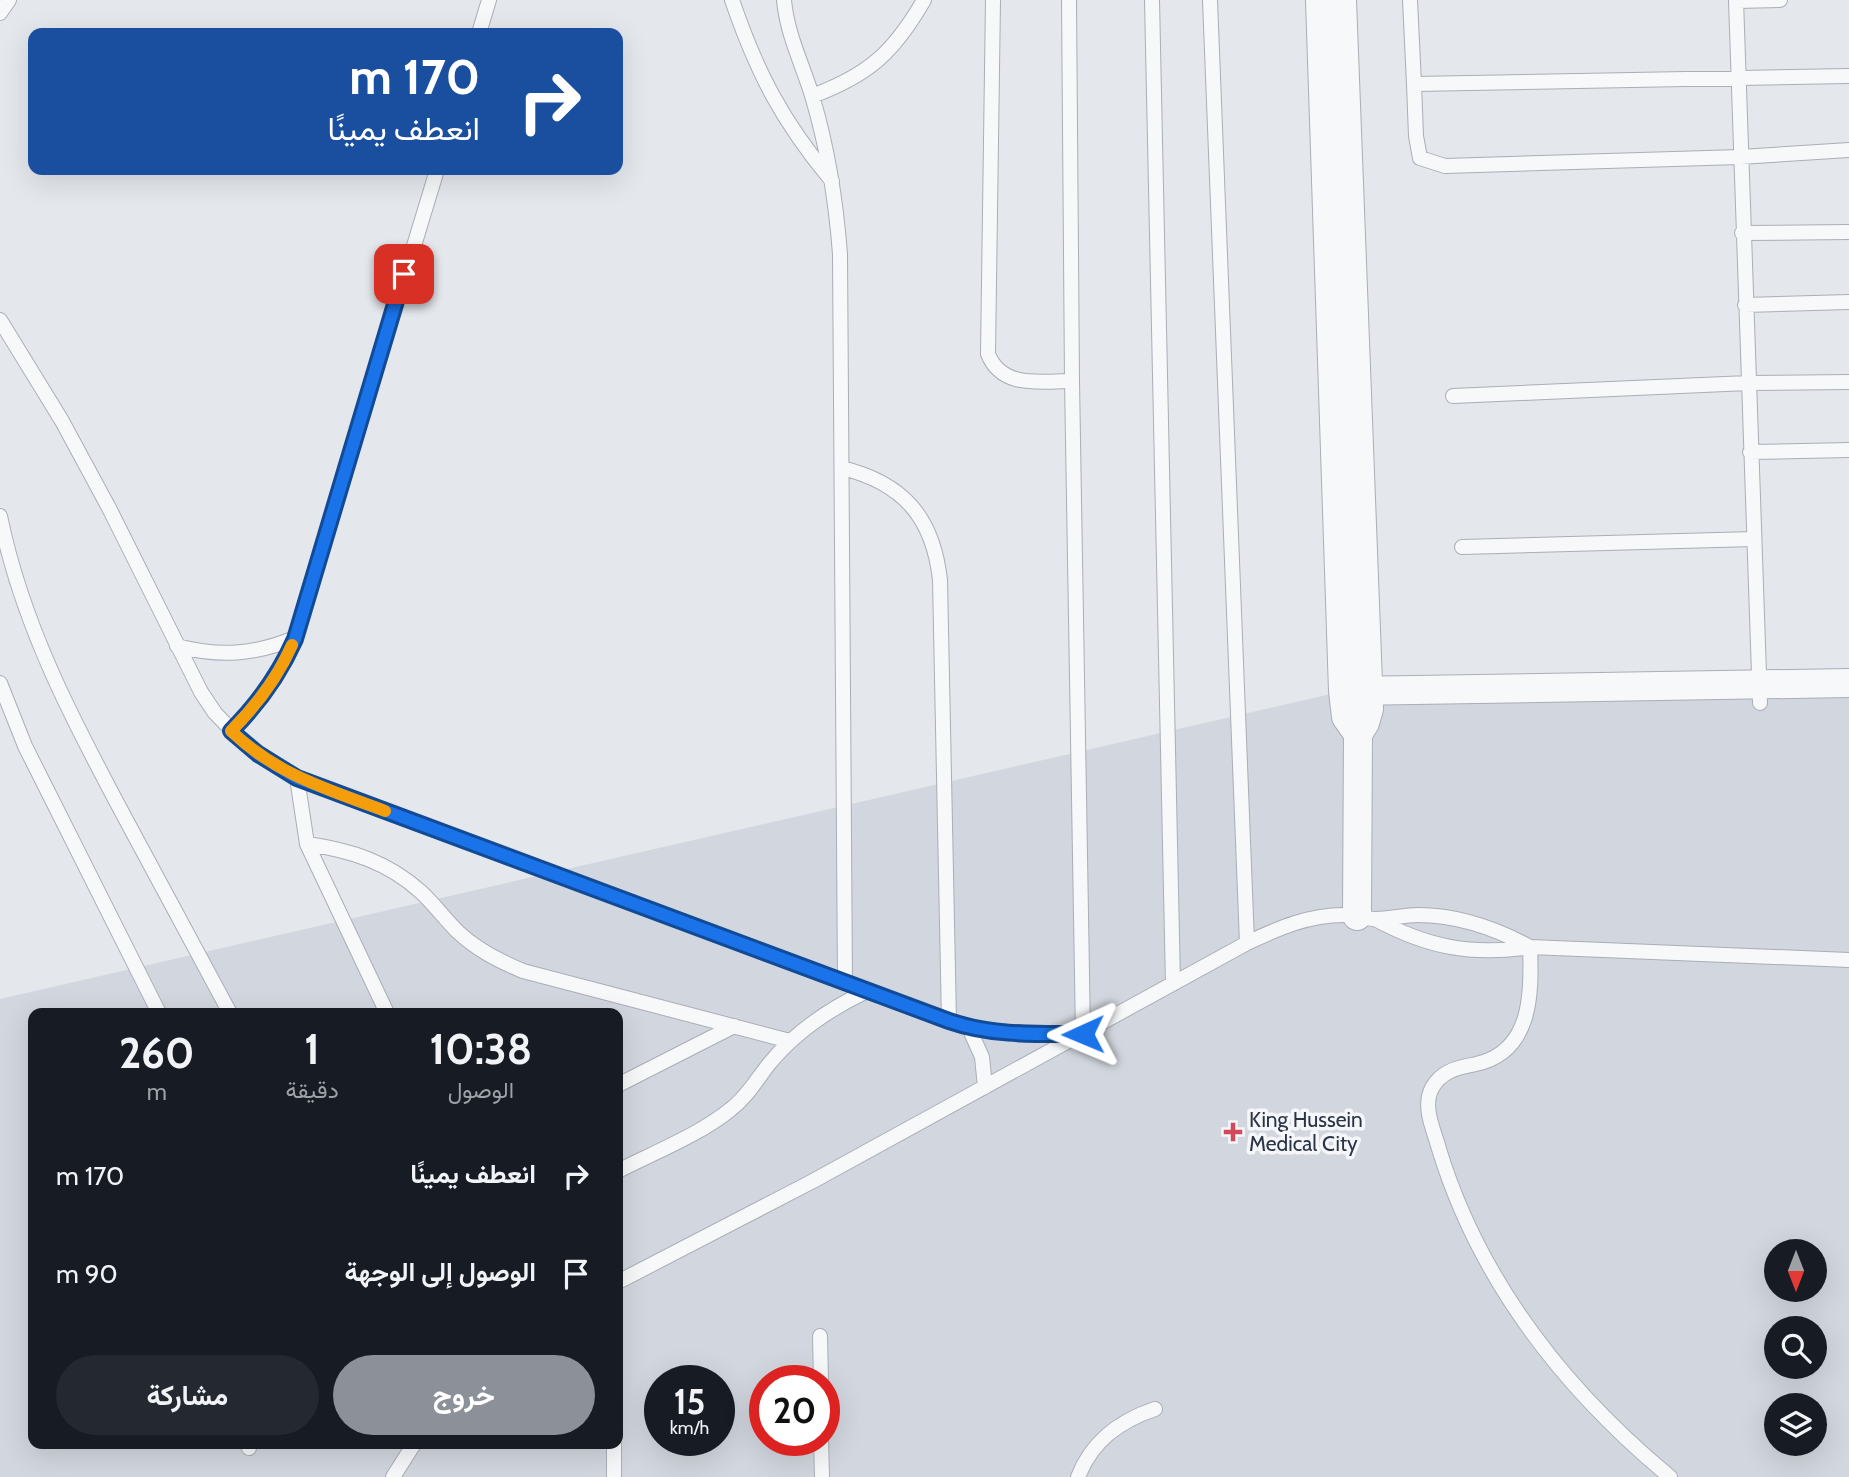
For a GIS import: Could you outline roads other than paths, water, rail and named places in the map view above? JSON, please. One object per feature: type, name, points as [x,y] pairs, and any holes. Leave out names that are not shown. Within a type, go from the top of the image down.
[{"type":"street","points":[[1320,0],[1356,700]]},
{"type":"street","points":[[1342,0],[1356,700],[1349,723],[1358,734],[1366,917]]},
{"type":"street","points":[[1356,700],[1760,694],[1849,683]]},
{"type":"street","points":[[1760,694],[1849,703]]},
{"type":"lane","points":[[0,13],[9,0]]},
{"type":"lane","points":[[481,28],[489,0]]},
{"type":"lane","points":[[732,0],[763,81],[806,150],[832,182]]},
{"type":"lane","points":[[784,0],[791,38],[812,96],[832,182],[840,254],[845,983]]},
{"type":"lane","points":[[812,96],[843,85],[870,68],[894,46],[924,0]]},
{"type":"lane","points":[[993,0],[988,354],[997,370],[1014,379],[1072,381]]},
{"type":"lane","points":[[1069,0],[1072,381],[1083,1034]]},
{"type":"lane","points":[[1152,0],[1173,984]]},
{"type":"lane","points":[[1210,0],[1247,943]]},
{"type":"lane","points":[[1410,0],[1416,136],[1420,158],[1445,166],[1740,157],[1849,150]]},
{"type":"lane","points":[[1760,694],[1736,0],[1780,0]]},
{"type":"lane","points":[[1414,84],[1849,76]]},
{"type":"lane","points":[[231,731],[251,712],[268,689],[295,639],[435,175]]},
{"type":"lane","points":[[1742,233],[1849,232]]},
{"type":"lane","points":[[1745,305],[1849,302]]},
{"type":"lane","points":[[0,320],[74,443],[201,692],[231,731],[258,754],[297,778],[969,1028],[1032,1034],[1083,1034]]},
{"type":"lane","points":[[1453,396],[1748,383],[1849,382]]},
{"type":"lane","points":[[1751,452],[1849,450]]},
{"type":"lane","points":[[842,468],[879,480],[910,504],[923,520],[938,559],[941,593],[949,1021]]},
{"type":"lane","points":[[0,516],[19,590],[64,703],[227,1008]]},
{"type":"lane","points":[[1462,547],[1754,539]]},
{"type":"lane","points":[[177,646],[200,652],[248,653],[295,639]]},
{"type":"lane","points":[[0,683],[25,746],[156,1008]]},
{"type":"lane","points":[[297,778],[307,844],[385,1008]]},
{"type":"lane","points":[[307,844],[369,858],[396,873],[421,892],[459,933],[500,962],[546,978],[790,1041]]},
{"type":"lane","points":[[623,1279],[813,1181],[1247,943],[1288,924],[1325,916],[1444,917],[1488,928],[1530,947]]},
{"type":"lane","points":[[1366,917],[1424,942],[1450,948],[1504,951],[1530,947],[1849,960]]},
{"type":"lane","points":[[1530,947],[1529,1005],[1518,1037],[1503,1052],[1486,1062],[1460,1067],[1440,1076],[1429,1094],[1429,1115],[1445,1168],[1466,1220],[1520,1317],[1553,1362],[1589,1404],[1629,1443],[1670,1477]]},
{"type":"lane","points":[[623,1168],[715,1121],[732,1109],[746,1096],[770,1062],[790,1041],[813,1021],[839,1004],[867,991]]},
{"type":"lane","points":[[623,1082],[734,1026]]},
{"type":"lane","points":[[969,1028],[982,1057],[985,1087]]},
{"type":"lane","points":[[820,1336],[821,1365]]},
{"type":"lane","points":[[1078,1477],[1088,1456],[1108,1433],[1135,1416],[1155,1409]]},
{"type":"lane","points":[[393,1477],[411,1449]]},
{"type":"lane","points":[[614,1449],[614,1477]]},
{"type":"lane","points":[[821,1456],[822,1477]]},
{"type":"place","name":"King Hussein Medical City","points":[[1233,1132]]}]
